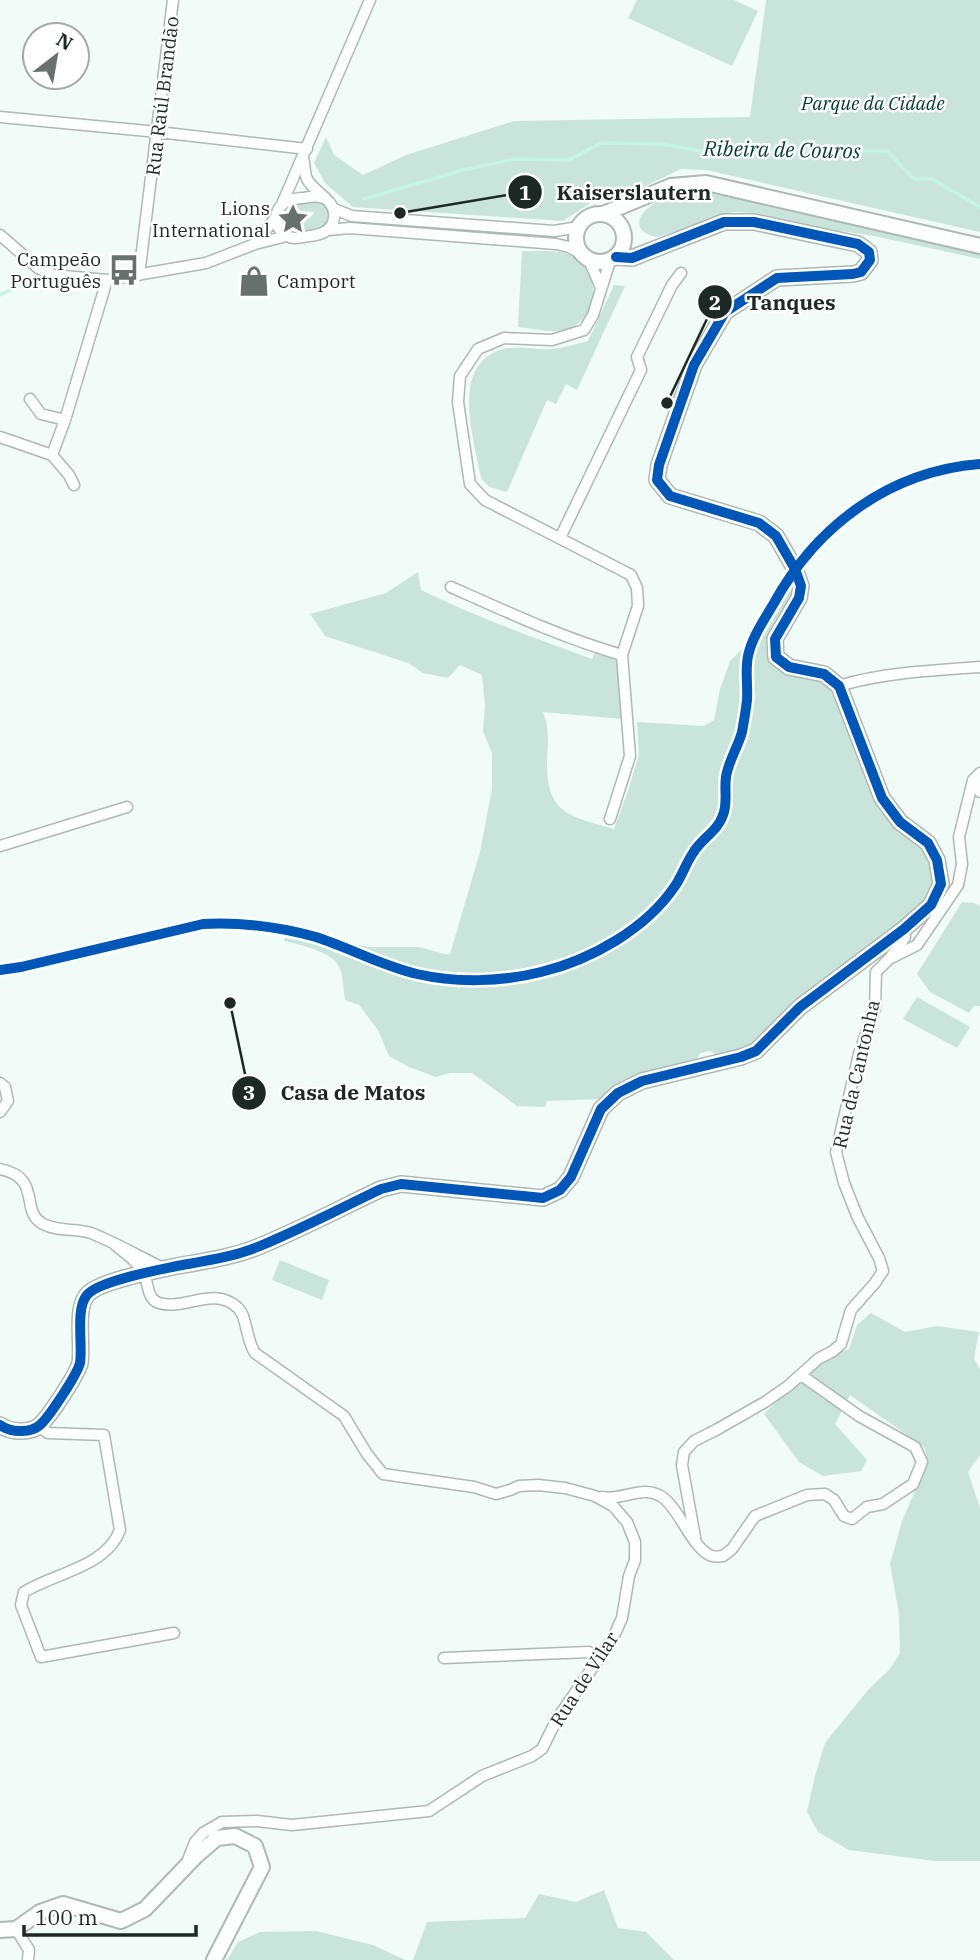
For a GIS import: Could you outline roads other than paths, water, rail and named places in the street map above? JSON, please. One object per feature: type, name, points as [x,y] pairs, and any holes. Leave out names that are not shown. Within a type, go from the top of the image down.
[{"type":"street","name":"Rua Raúl Brandão","points":[[139,275],[173,0]]},
{"type":"street","points":[[282,204],[289,200],[316,196],[323,198],[330,202],[334,209],[333,224],[322,234],[295,238],[281,232],[276,218],[369,0]]},
{"type":"street","points":[[0,117],[158,132],[305,153]]},
{"type":"street","points":[[305,153],[307,179],[323,198]]},
{"type":"street","points":[[601,288],[576,241],[579,227],[589,217],[603,214],[671,186],[706,183],[980,246]]},
{"type":"street","points":[[610,819],[630,755],[622,655],[638,606],[638,588],[631,575],[485,500],[470,484],[458,402],[460,376],[478,349],[504,338],[552,340],[584,330],[593,315],[613,259],[623,247],[624,232],[640,199]]},
{"type":"street","points":[[334,209],[352,216],[554,231],[579,227]]},
{"type":"street","points":[[603,214],[615,219],[624,232],[649,250]]},
{"type":"street","points":[[255,244],[276,218]]},
{"type":"street","points":[[0,1425],[25,1432],[39,1427],[72,1382],[80,1364],[81,1306],[87,1294],[100,1286],[260,1247],[381,1189],[401,1184],[542,1198],[560,1191],[571,1177],[601,1110],[618,1093],[642,1081],[756,1051],[800,1007],[904,929],[931,905],[940,884],[937,860],[928,843],[900,822],[882,798],[839,686],[824,674],[789,667],[776,657],[775,639],[799,598],[801,586],[795,569],[776,536],[759,523],[670,496],[657,480],[659,465],[694,365],[724,312],[777,278],[861,272],[870,260],[869,252],[858,244],[754,222],[724,222],[632,258],[596,262],[569,247],[556,244],[350,228],[328,230]]},
{"type":"street","points":[[0,235],[38,268],[54,275],[107,280],[206,263],[255,244],[287,236]]},
{"type":"street","points":[[560,538],[641,370],[636,358],[672,285],[681,273]]},
{"type":"street","points":[[52,455],[107,280]]},
{"type":"street","points":[[30,398],[41,414],[65,420]]},
{"type":"street","points":[[0,437],[52,455],[74,485]]},
{"type":"street","points":[[451,587],[529,622],[622,655]]},
{"type":"street","points":[[839,686],[936,670],[980,667]]},
{"type":"street","points":[[890,958],[917,946],[958,884],[962,864],[960,837],[973,780],[980,773]]},
{"type":"street","points":[[980,779],[980,792]]},
{"type":"street","points":[[0,846],[127,807]]},
{"type":"street","name":"Rua da Cantonha","points":[[696,1543],[682,1465],[684,1452],[694,1441],[765,1402],[818,1359],[833,1352],[841,1344],[850,1310],[883,1271],[844,1184],[836,1152],[859,1054],[874,1008],[876,972],[905,937],[904,929]]},
{"type":"street","points":[[0,1083],[5,1087],[8,1101],[0,1112]]},
{"type":"street","points":[[0,1169],[22,1178],[29,1191],[33,1213],[40,1223],[89,1233],[165,1269]]},
{"type":"street","points":[[115,1245],[135,1261],[144,1274]]},
{"type":"street","name":"Rua de Vilar","points":[[144,1274],[151,1297],[158,1303],[179,1304],[207,1298],[222,1299],[238,1308],[244,1317],[249,1345],[254,1353],[344,1416],[367,1454],[383,1474],[474,1487],[496,1494],[519,1486],[538,1485],[565,1488],[595,1496],[613,1506],[628,1522],[635,1542],[635,1560],[629,1576],[622,1618],[613,1638],[557,1719],[542,1749],[532,1756],[482,1776],[429,1811],[292,1825],[257,1821],[222,1822],[203,1833],[195,1842],[186,1868]]},
{"type":"street","points":[[595,1496],[607,1499],[623,1498],[632,1493],[646,1491],[661,1496],[673,1507],[696,1543],[712,1556],[723,1556],[732,1549],[755,1516],[774,1507],[807,1495],[825,1494],[834,1500],[844,1516],[852,1519],[867,1507],[883,1504],[913,1484],[922,1462],[915,1447],[859,1416],[801,1375]]},
{"type":"street","points":[[39,1427],[48,1433],[104,1435],[120,1530],[115,1543],[82,1567],[24,1591],[21,1605],[41,1657],[174,1633]]},
{"type":"street","points":[[444,1658],[589,1652],[599,1658]]},
{"type":"street","points":[[0,1930],[16,1929],[40,1912],[63,1904],[121,1921],[145,1909],[217,1838],[235,1836],[255,1846],[262,1867],[214,1960]]},
{"type":"street","points":[[16,1929],[29,1950],[28,1960]]},
{"type":"waterway","name":"Ribeira de Couros","points":[[364,199],[463,170],[515,159],[569,160],[601,143],[662,144],[717,154],[732,151],[887,151],[914,179],[932,179],[980,207]]},
{"type":"waterway","name":"Ribeira de Couros","points":[[0,295],[37,276]]},
{"type":"place","name":"Kaiserslautern","points":[[400,213]]},
{"type":"place","name":"Lions International","points":[[293,219]]},
{"type":"place","name":"Campeão Português","points":[[124,270]]},
{"type":"place","name":"Camport","points":[[254,281]]},
{"type":"place","name":"Tanques","points":[[667,403]]},
{"type":"place","name":"Casa de Matos","points":[[230,1003]]},
{"type":"park label","name":"Parque da Cidade","points":[[873,103]]}]
